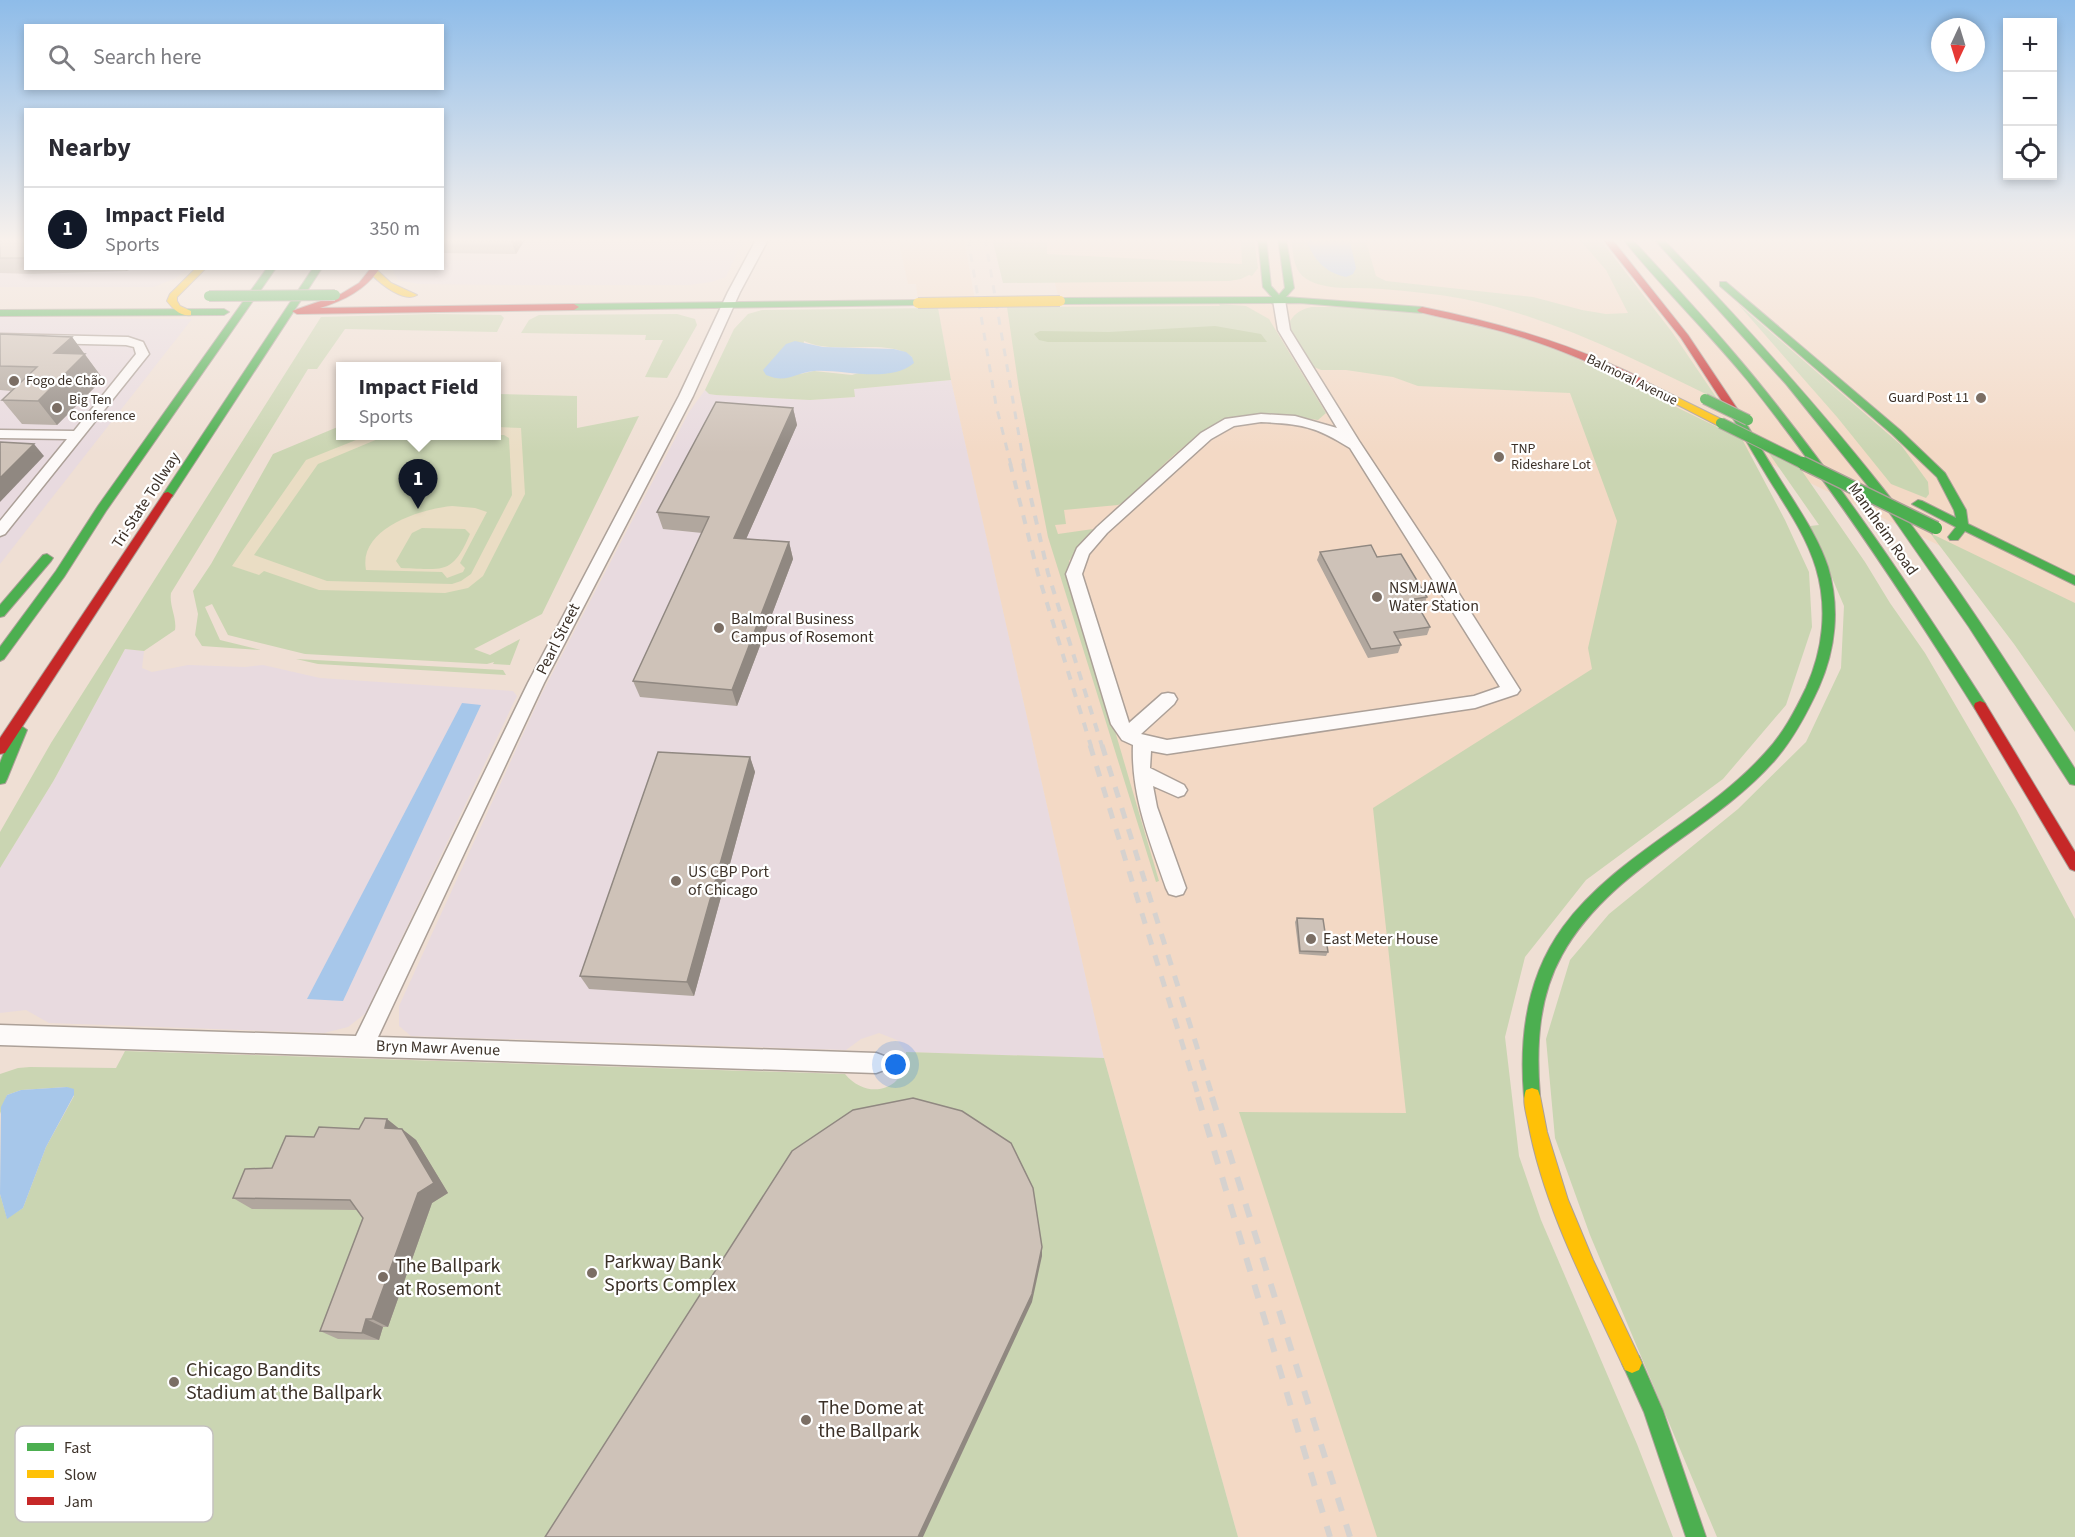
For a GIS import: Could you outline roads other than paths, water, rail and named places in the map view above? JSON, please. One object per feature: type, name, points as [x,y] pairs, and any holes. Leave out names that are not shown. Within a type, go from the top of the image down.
[{"type":"main road","points":[[182,310],[192,313]]},
{"type":"main road","name":"Tri-State Tollway","points":[[0,656],[60,574],[102,509],[243,310]]},
{"type":"main road","name":"Tri-State Tollway","points":[[0,749],[290,310]]},
{"type":"main road","points":[[276,312],[302,310]]},
{"type":"main road","name":"Balmoral Avenue","points":[[1421,310],[1484,322],[1569,349],[1721,423],[1754,431]]},
{"type":"main road","points":[[1663,310],[1754,431],[1804,526],[1822,569],[1829,603],[1828,635],[1814,691],[1776,751],[1743,786],[1628,870],[1582,916],[1560,942],[1544,979],[1531,1024],[1527,1069],[1531,1104],[1547,1165],[1580,1253],[1647,1396],[1696,1537]]},
{"type":"main road","name":"Mannheim Road","points":[[1691,310],[1738,365],[1855,516],[1983,709],[2075,866]]},
{"type":"main road","name":"Mannheim Road","points":[[1725,310],[1866,474],[2013,682],[2075,780]]},
{"type":"main road","points":[[1753,310],[1924,458],[1946,483],[1960,510],[1963,526],[1954,537]]},
{"type":"main road","points":[[0,313],[255,312]]},
{"type":"main road","name":"Balmoral Avenue","points":[[1563,333],[1705,399],[1754,431],[1974,547]]},
{"type":"main road","points":[[1779,436],[2075,581]]},
{"type":"main road","points":[[0,613],[59,547],[102,509]]},
{"type":"main road","points":[[0,779],[28,708]]},
{"type":"street","name":"Pearl Street","points":[[363,1045],[536,683],[686,396],[726,310]]},
{"type":"street","points":[[1135,740],[1167,747],[1198,743],[1474,702],[1511,690],[1434,566],[1355,446],[1284,330],[1281,310]]},
{"type":"street","points":[[0,338],[128,341],[142,349],[143,354],[0,531]]},
{"type":"street","points":[[1176,888],[1148,807],[1135,740],[1117,715],[1074,574],[1082,552],[1206,436],[1230,422],[1262,418],[1295,420],[1328,428],[1355,446]]},
{"type":"street","points":[[0,434],[74,437]]},
{"type":"street","points":[[0,439],[74,437]]},
{"type":"street","points":[[1135,740],[1168,699]]},
{"type":"street","points":[[1141,772],[1178,790]]},
{"type":"street","name":"Bryn Mawr Avenue","points":[[0,1035],[876,1063]]},
{"type":"water","points":[[795,341],[823,347],[894,349],[906,352],[912,357],[914,363],[892,373],[814,371],[785,378],[766,375],[763,370],[786,344]]},
{"type":"water","points":[[462,703],[481,705],[343,1001],[307,999]]},
{"type":"water","points":[[67,1087],[74,1089],[74,1095],[46,1147],[23,1208],[7,1219],[0,1194],[1,1107],[7,1095],[21,1090]]},
{"type":"railway","points":[[980,310],[996,405],[1011,465]]},
{"type":"railway","points":[[997,310],[1024,465]]},
{"type":"railway","points":[[1010,463],[1038,574],[1091,746]]},
{"type":"railway","points":[[1023,463],[1048,573],[1102,746]]},
{"type":"railway","points":[[1090,745],[1199,1098]]},
{"type":"railway","points":[[1102,745],[1213,1098]]},
{"type":"railway","points":[[1198,1097],[1330,1537]]},
{"type":"railway","points":[[1212,1097],[1350,1537]]},
{"type":"place","name":"Fogo de Chão","points":[[14,381]]},
{"type":"place","name":"Guard Post 11","points":[[1981,398]]},
{"type":"place","name":"Big Ten Conference","points":[[57,408]]},
{"type":"place","name":"TNP Rideshare Lot","points":[[1499,457]]},
{"type":"place","name":"Impact Field","points":[[418,509]]},
{"type":"place","name":"NSMJAWA Water Station","points":[[1377,597]]},
{"type":"place","name":"Balmoral Business Campus of Rosemont","points":[[719,628]]},
{"type":"place","name":"US CBP Port of Chicago","points":[[676,881]]},
{"type":"place","name":"East Meter House","points":[[1311,939]]},
{"type":"place","name":"Parkway Bank Sports Complex","points":[[592,1273]]},
{"type":"place","name":"The Ballpark at Rosemont","points":[[383,1277]]},
{"type":"place","name":"Chicago Bandits Stadium at the Ballpark","points":[[174,1382]]},
{"type":"place","name":"The Dome at the Ballpark","points":[[806,1420]]}]
